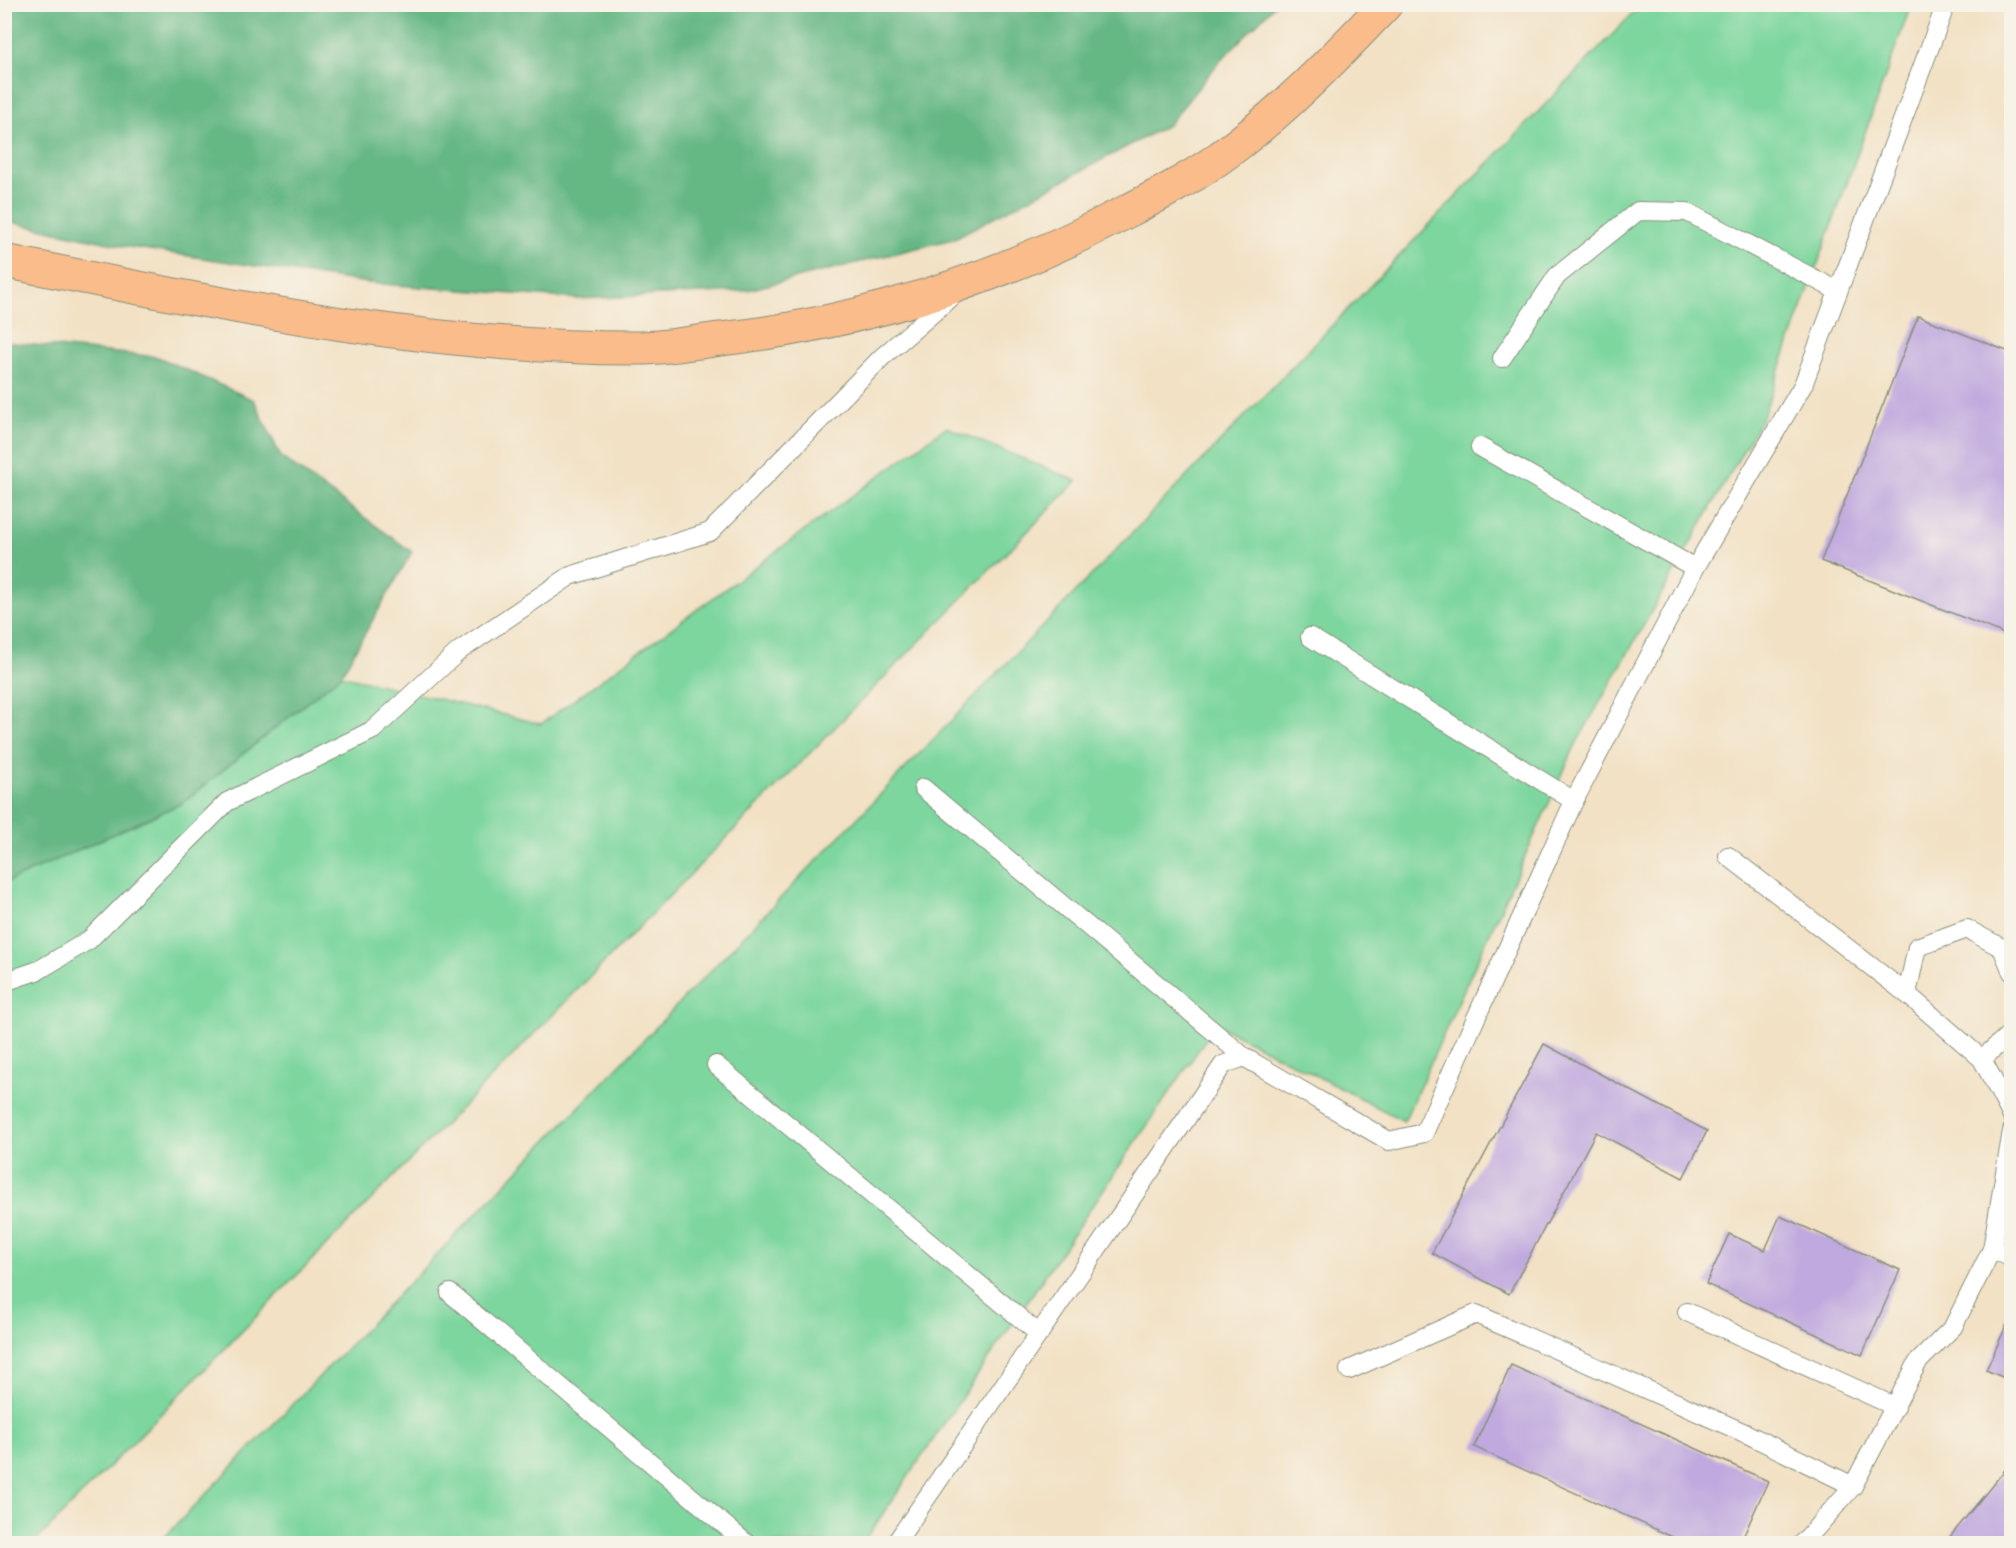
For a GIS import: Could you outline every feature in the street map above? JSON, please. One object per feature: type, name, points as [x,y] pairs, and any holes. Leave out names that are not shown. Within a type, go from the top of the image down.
[{"type":"main road","points":[[4,261],[288,316],[472,341],[643,348],[790,331],[874,313],[968,283],[1030,259],[1162,194],[1217,160],[1325,67],[1386,4]]},
{"type":"lane","points":[[923,788],[1244,1057],[1389,1141],[1424,1133],[1574,801],[1695,568],[1803,385],[1947,4]]},
{"type":"lane","points":[[1502,358],[1557,276],[1638,212],[1687,212],[1838,291]]},
{"type":"lane","points":[[4,982],[39,970],[89,940],[227,802],[373,730],[459,651],[570,576],[710,532],[882,357],[968,283]]},
{"type":"lane","points":[[1480,447],[1695,568]]},
{"type":"lane","points":[[1310,637],[1574,801]]},
{"type":"lane","points":[[1728,856],[1907,994],[1982,1059],[2012,1116]]},
{"type":"lane","points":[[1907,994],[1917,947],[1967,929],[2002,948],[2012,972]]},
{"type":"lane","points":[[1982,1059],[2012,1032]]},
{"type":"lane","points":[[895,1544],[1223,1065],[1244,1057]]},
{"type":"lane","points":[[716,1065],[1039,1334]]},
{"type":"lane","points":[[1802,1544],[1853,1486],[1918,1362],[1953,1327],[1992,1249],[2012,1131]]},
{"type":"lane","points":[[1992,1249],[2012,1258]]},
{"type":"lane","points":[[450,1293],[747,1544]]},
{"type":"lane","points":[[1687,1312],[1896,1407]]},
{"type":"lane","points":[[1349,1370],[1476,1314],[1747,1434],[1853,1486]]},
{"type":"green space","points":[[5,4],[1275,5],[1220,61],[1168,125],[953,239],[744,291],[579,299],[368,283],[123,246],[5,221]]},
{"type":"green space","points":[[1641,5],[1911,5],[1763,416],[1576,744],[1404,1121],[1216,1024],[863,1543],[158,1544]]},
{"type":"green space","points":[[4,342],[158,357],[254,400],[281,457],[412,552],[341,675],[182,803],[5,883]]},
{"type":"green space","points":[[946,427],[1077,481],[33,1544],[4,1543],[4,883],[182,803],[341,675],[541,724]]},
{"type":"building","points":[[1918,316],[2012,353],[2012,637],[1821,561]]},
{"type":"building","points":[[1544,1044],[1707,1131],[1683,1178],[1596,1132],[1509,1294],[1432,1253]]},
{"type":"building","points":[[1780,1216],[1900,1270],[1862,1355],[1706,1284],[1729,1234],[1765,1250]]},
{"type":"building","points":[[2012,1313],[2012,1381],[1986,1370]]},
{"type":"building","points":[[1511,1365],[1768,1481],[1740,1544],[1688,1544],[1474,1447]]},
{"type":"building","points":[[2009,1465],[2012,1467],[2012,1544],[1944,1544]]}]
